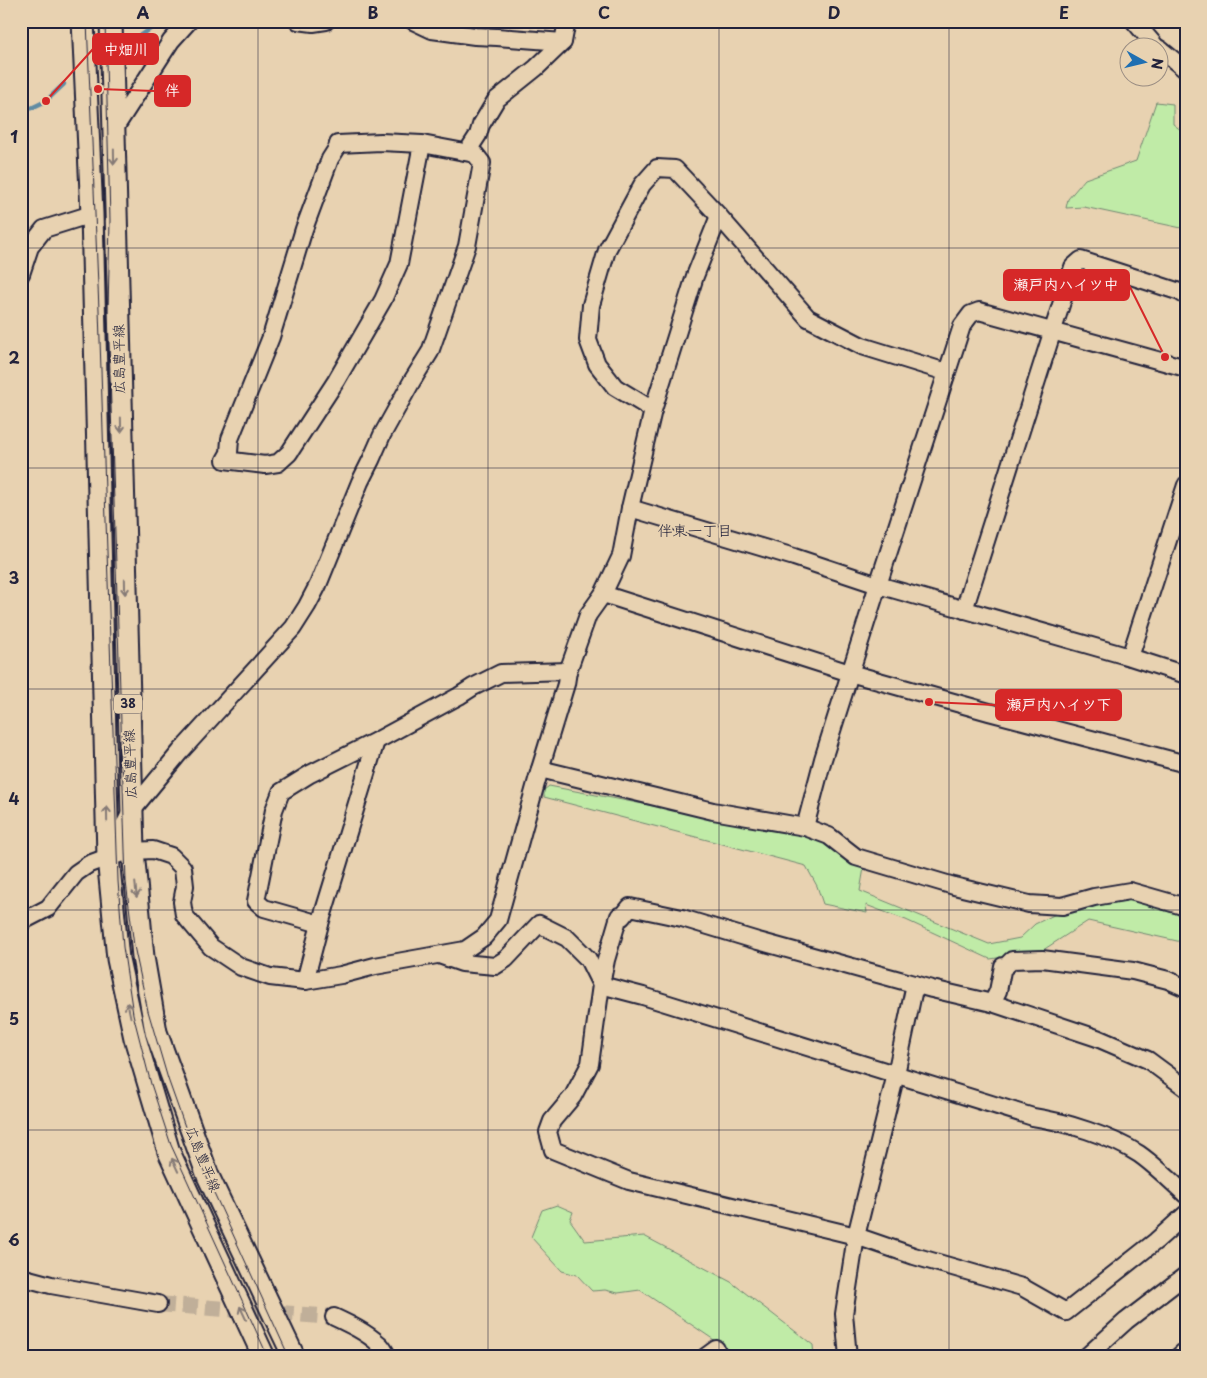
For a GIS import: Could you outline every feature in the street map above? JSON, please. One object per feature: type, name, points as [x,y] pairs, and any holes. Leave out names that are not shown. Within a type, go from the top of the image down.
[{"type":"main road","name":"広島豊平線","points":[[83,21],[92,214],[108,857],[118,958],[133,1029],[169,1152],[264,1357]]},
{"type":"main road","name":"広島豊平線","points":[[111,21],[132,851],[143,957],[156,1032],[208,1176],[294,1357]]},
{"type":"street","points":[[113,132],[171,42],[189,21]]},
{"type":"street","points":[[298,21],[314,23],[326,21]]},
{"type":"street","points":[[413,21],[432,30],[475,36],[563,42]]},
{"type":"street","points":[[467,152],[496,100],[536,68],[563,42],[567,21]]},
{"type":"street","points":[[1134,21],[1149,38]]},
{"type":"street","points":[[1170,57],[1186,70]]},
{"type":"street","points":[[108,857],[132,810],[180,752],[293,628],[318,585],[360,482],[382,434],[430,352],[467,246],[482,163],[475,154],[422,144],[381,142],[338,144],[330,158],[304,229],[271,337],[230,439],[225,460],[265,465],[278,462],[289,453],[336,381],[383,300],[399,264],[422,144]]},
{"type":"street","points":[[653,410],[615,387],[598,364],[588,340],[591,305],[607,250],[642,185],[657,168],[675,169],[719,216],[808,318],[862,346],[946,372]]},
{"type":"street","points":[[21,274],[30,247],[44,230],[92,214]]},
{"type":"street","points":[[21,922],[48,908],[76,873],[89,864],[132,851],[153,850],[171,856],[183,868],[185,886],[182,902],[184,915],[211,947],[241,967],[270,977],[305,981],[341,975],[375,966],[465,950],[484,937],[498,920],[568,672],[588,614],[603,594],[621,556],[653,410],[695,276],[719,216]]},
{"type":"street","points":[[964,610],[1073,267],[1082,260],[1180,292],[1186,296]]},
{"type":"street","points":[[805,827],[850,673],[946,372],[962,326],[971,314],[979,311],[1186,368]]},
{"type":"street","points":[[1130,657],[1186,485]]},
{"type":"street","points":[[630,508],[794,557],[878,585],[1130,657],[1186,675]]},
{"type":"street","points":[[603,594],[850,673],[1186,764]]},
{"type":"street","points":[[320,924],[264,908],[256,901],[274,810],[281,792],[310,774],[376,741],[472,687],[501,673],[568,672]]},
{"type":"street","points":[[305,981],[320,924],[376,741]]},
{"type":"street","points":[[540,769],[713,811],[805,827],[829,836],[856,857],[954,886],[1030,904],[1062,906],[1094,897],[1130,891],[1186,907]]},
{"type":"street","points":[[1186,1088],[1148,1060],[1097,1038],[992,1003],[758,941],[682,918],[630,907],[622,916],[619,916],[606,960],[590,1064],[573,1096],[552,1121],[548,1132],[554,1150],[629,1181],[856,1236],[914,1256],[1022,1287],[1066,1312],[1156,1241],[1186,1214]]},
{"type":"street","points":[[436,954],[462,964],[495,966],[506,959],[539,924],[566,938],[583,954],[588,959],[601,985],[644,996],[858,1064],[1111,1139],[1139,1154],[1186,1195]]},
{"type":"street","points":[[992,1003],[998,991],[1003,966],[1006,966],[1012,960],[1042,959],[1133,971],[1168,980],[1186,988]]},
{"type":"street","points":[[848,1357],[844,1314],[856,1236],[916,984]]},
{"type":"street","points":[[1090,1355],[1126,1320],[1186,1275]]},
{"type":"street","points":[[21,1277],[158,1304]]},
{"type":"street","points":[[334,1317],[369,1336],[380,1345],[388,1357]]},
{"type":"street","points":[[1178,1357],[1186,1350]]},
{"type":"green space","points":[[1156,102],[1173,104],[1173,124],[1186,134],[1186,229],[1084,207],[1066,208],[1068,199],[1085,179],[1136,161]]},
{"type":"green space","points":[[549,786],[821,838],[864,868],[860,891],[989,944],[1020,938],[1035,924],[1058,913],[1130,900],[1186,917],[1186,943],[1088,921],[1040,952],[990,959],[906,920],[866,905],[867,913],[823,904],[817,886],[806,866],[544,797],[544,790]]},
{"type":"green space","points":[[557,1205],[573,1212],[570,1220],[585,1241],[644,1236],[731,1282],[813,1345],[814,1357],[736,1357],[729,1350],[640,1290],[618,1293],[605,1290],[592,1291],[577,1275],[562,1271],[531,1237],[542,1210]]},
{"type":"waterway","points":[[124,47],[162,21]]},
{"type":"waterway","points":[[21,113],[46,101],[64,84]]},
{"type":"tunnel","points":[[158,1304],[334,1317]]},
{"type":"tram line","points":[[87,21],[99,310],[118,881],[123,947],[133,1014],[151,1084],[171,1145],[268,1357]]},
{"type":"tram line","points":[[105,21],[110,220],[108,311],[126,882],[134,946],[148,1011],[168,1079],[189,1138],[289,1357]]},
{"type":"place","name":"伴","points":[[98,89]]},
{"type":"place","name":"中畑川","points":[[46,101]]},
{"type":"place","name":"瀬戸内ハイツ中","points":[[1165,357]]},
{"type":"place","name":"瀬戸内ハイツ下","points":[[929,702]]},
{"type":"district","name":"伴東一丁目","points":[[695,531]]}]
